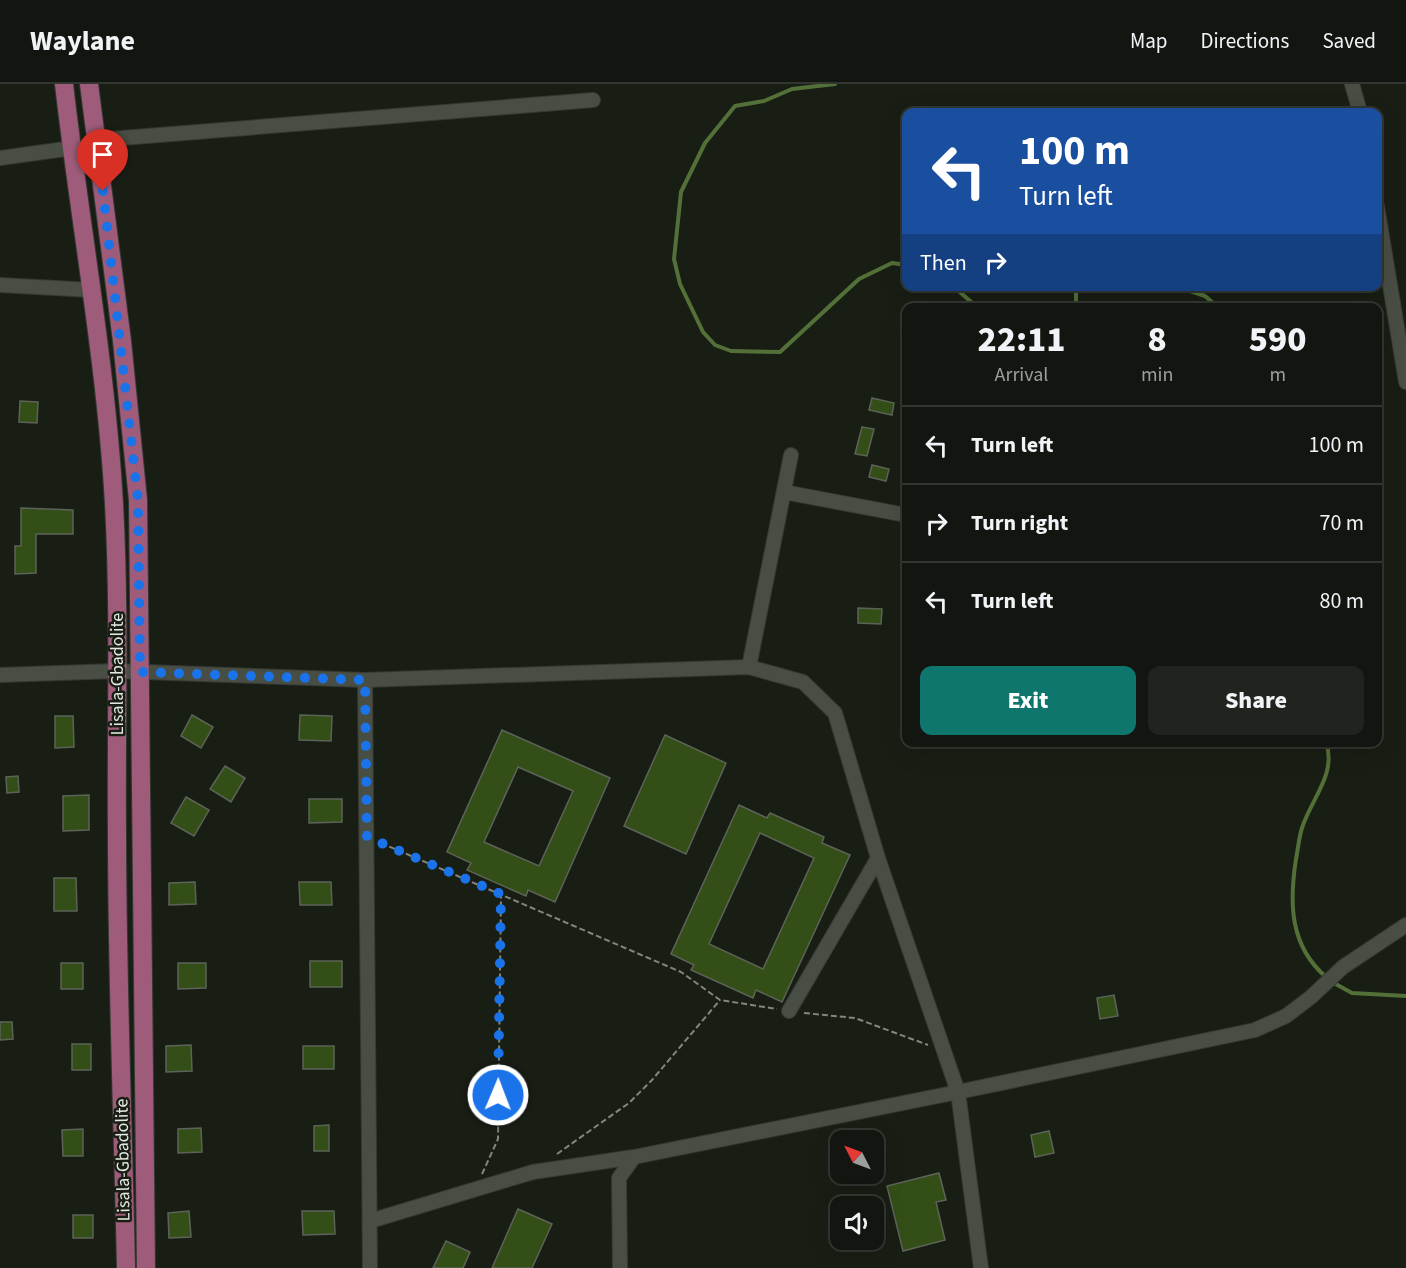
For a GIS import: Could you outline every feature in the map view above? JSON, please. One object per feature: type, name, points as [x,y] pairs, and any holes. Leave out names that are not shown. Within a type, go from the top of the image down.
[{"type":"main road","name":"Lisala-Gbadolite","points":[[64,84],[78,197],[101,342],[114,504],[117,836],[126,1268]]},
{"type":"main road","name":"Lisala-Gbadolite","points":[[90,84],[138,500],[146,1268]]},
{"type":"main road","points":[[78,197],[103,191]]},
{"type":"street","points":[[1352,84],[1359,108]]},
{"type":"street","points":[[97,140],[593,100]]},
{"type":"street","points":[[0,158],[72,148]]},
{"type":"street","points":[[1382,236],[1406,382]]},
{"type":"street","points":[[0,285],[92,290]]},
{"type":"street","points":[[749,667],[791,454]]},
{"type":"street","points":[[784,492],[902,514]]},
{"type":"street","points":[[0,675],[117,671],[365,680],[749,667],[803,682],[835,713],[878,858],[958,1092],[981,1268]]},
{"type":"street","points":[[365,680],[370,1268]]},
{"type":"street","points":[[789,1011],[878,858]]},
{"type":"street","points":[[370,1221],[533,1172],[634,1157],[1255,1030],[1286,1016],[1311,997],[1343,967],[1406,925]]},
{"type":"street","points":[[620,1268],[620,1178],[634,1157]]},
{"type":"path","points":[[367,837],[681,972],[720,1000],[855,1018],[942,1050]]},
{"type":"path","points":[[474,1190],[498,1140],[501,894]]},
{"type":"path","points":[[533,1172],[629,1103],[660,1071],[720,1000]]},
{"type":"building","points":[[872,398],[894,403],[892,415],[869,410]]},
{"type":"building","points":[[20,401],[38,402],[37,423],[19,422]]},
{"type":"building","points":[[862,427],[874,429],[867,456],[855,454]]},
{"type":"building","points":[[872,465],[889,469],[886,481],[869,477]]},
{"type":"building","points":[[21,508],[73,510],[73,534],[36,534],[36,573],[15,574],[15,546],[21,546]]},
{"type":"building","points":[[858,608],[882,609],[881,624],[858,623]]},
{"type":"building","points":[[192,715],[213,727],[201,748],[181,736]]},
{"type":"building","points":[[300,715],[332,716],[331,741],[299,740]]},
{"type":"building","points":[[55,716],[73,716],[74,747],[55,748]]},
{"type":"building","points":[[502,730],[610,778],[555,902],[528,890],[526,896],[467,870],[471,863],[447,852]],"holes":[[[518,767],[573,791],[539,866],[484,842]]]},
{"type":"building","points":[[665,735],[726,763],[686,854],[624,826]]},
{"type":"building","points":[[225,766],[245,778],[231,802],[210,789]]},
{"type":"building","points":[[18,776],[19,792],[7,793],[6,777]]},
{"type":"building","points":[[89,795],[89,830],[63,831],[63,796]]},
{"type":"building","points":[[186,797],[209,810],[194,836],[171,823]]},
{"type":"building","points":[[309,799],[342,799],[342,822],[309,823]]},
{"type":"building","points":[[739,805],[767,818],[770,813],[824,837],[822,843],[850,855],[782,1002],[756,990],[753,998],[691,970],[694,965],[671,954]],"holes":[[[760,833],[814,858],[763,969],[709,944]]]},
{"type":"building","points":[[54,878],[76,878],[77,911],[54,911]]},
{"type":"building","points":[[195,882],[196,904],[169,905],[169,883]]},
{"type":"building","points":[[299,882],[331,882],[332,905],[300,905]]},
{"type":"building","points":[[310,961],[342,961],[342,987],[310,987]]},
{"type":"building","points":[[61,963],[83,963],[83,989],[61,989]]},
{"type":"building","points":[[178,963],[206,963],[206,988],[178,989]]},
{"type":"building","points":[[1114,995],[1118,1016],[1100,1019],[1097,998]]},
{"type":"building","points":[[0,1022],[12,1022],[13,1039],[0,1040]]},
{"type":"building","points":[[72,1044],[91,1044],[91,1070],[72,1070]]},
{"type":"building","points":[[191,1045],[192,1071],[166,1072],[166,1046]]},
{"type":"building","points":[[303,1046],[334,1046],[334,1069],[303,1069]]},
{"type":"building","points":[[329,1125],[329,1151],[314,1151],[314,1126]]},
{"type":"building","points":[[201,1128],[202,1152],[178,1153],[178,1129]]},
{"type":"building","points":[[83,1129],[83,1156],[63,1156],[62,1130]]},
{"type":"building","points":[[1049,1131],[1054,1153],[1035,1157],[1031,1135]]},
{"type":"building","points":[[939,1173],[946,1200],[936,1202],[945,1240],[903,1251],[887,1186]]},
{"type":"building","points":[[518,1209],[552,1224],[532,1268],[492,1268]]},
{"type":"building","points":[[189,1211],[191,1237],[169,1238],[168,1213]]},
{"type":"building","points":[[302,1211],[334,1211],[335,1234],[303,1235]]},
{"type":"building","points":[[73,1215],[93,1215],[93,1238],[73,1238]]},
{"type":"building","points":[[446,1241],[470,1252],[463,1268],[433,1268]]},
{"type":"waterway","points":[[835,84],[792,89],[764,101],[735,106],[705,143],[681,192],[674,259],[680,284],[703,332],[715,345],[731,351],[780,352],[859,279],[892,263],[902,264]]},
{"type":"waterway","points":[[959,291],[972,303]]},
{"type":"waterway","points":[[1076,291],[1076,303]]},
{"type":"waterway","points":[[1190,291],[1205,296],[1213,303]]},
{"type":"waterway","points":[[1326,977],[1314,965],[1299,938],[1293,908],[1293,892],[1301,832],[1326,776],[1327,747]]},
{"type":"waterway","points":[[1332,982],[1352,993],[1406,996]]},
{"type":"route","points":[[103,191],[122,342],[138,500],[140,672],[365,680],[367,837],[501,894],[498,1095]]}]
